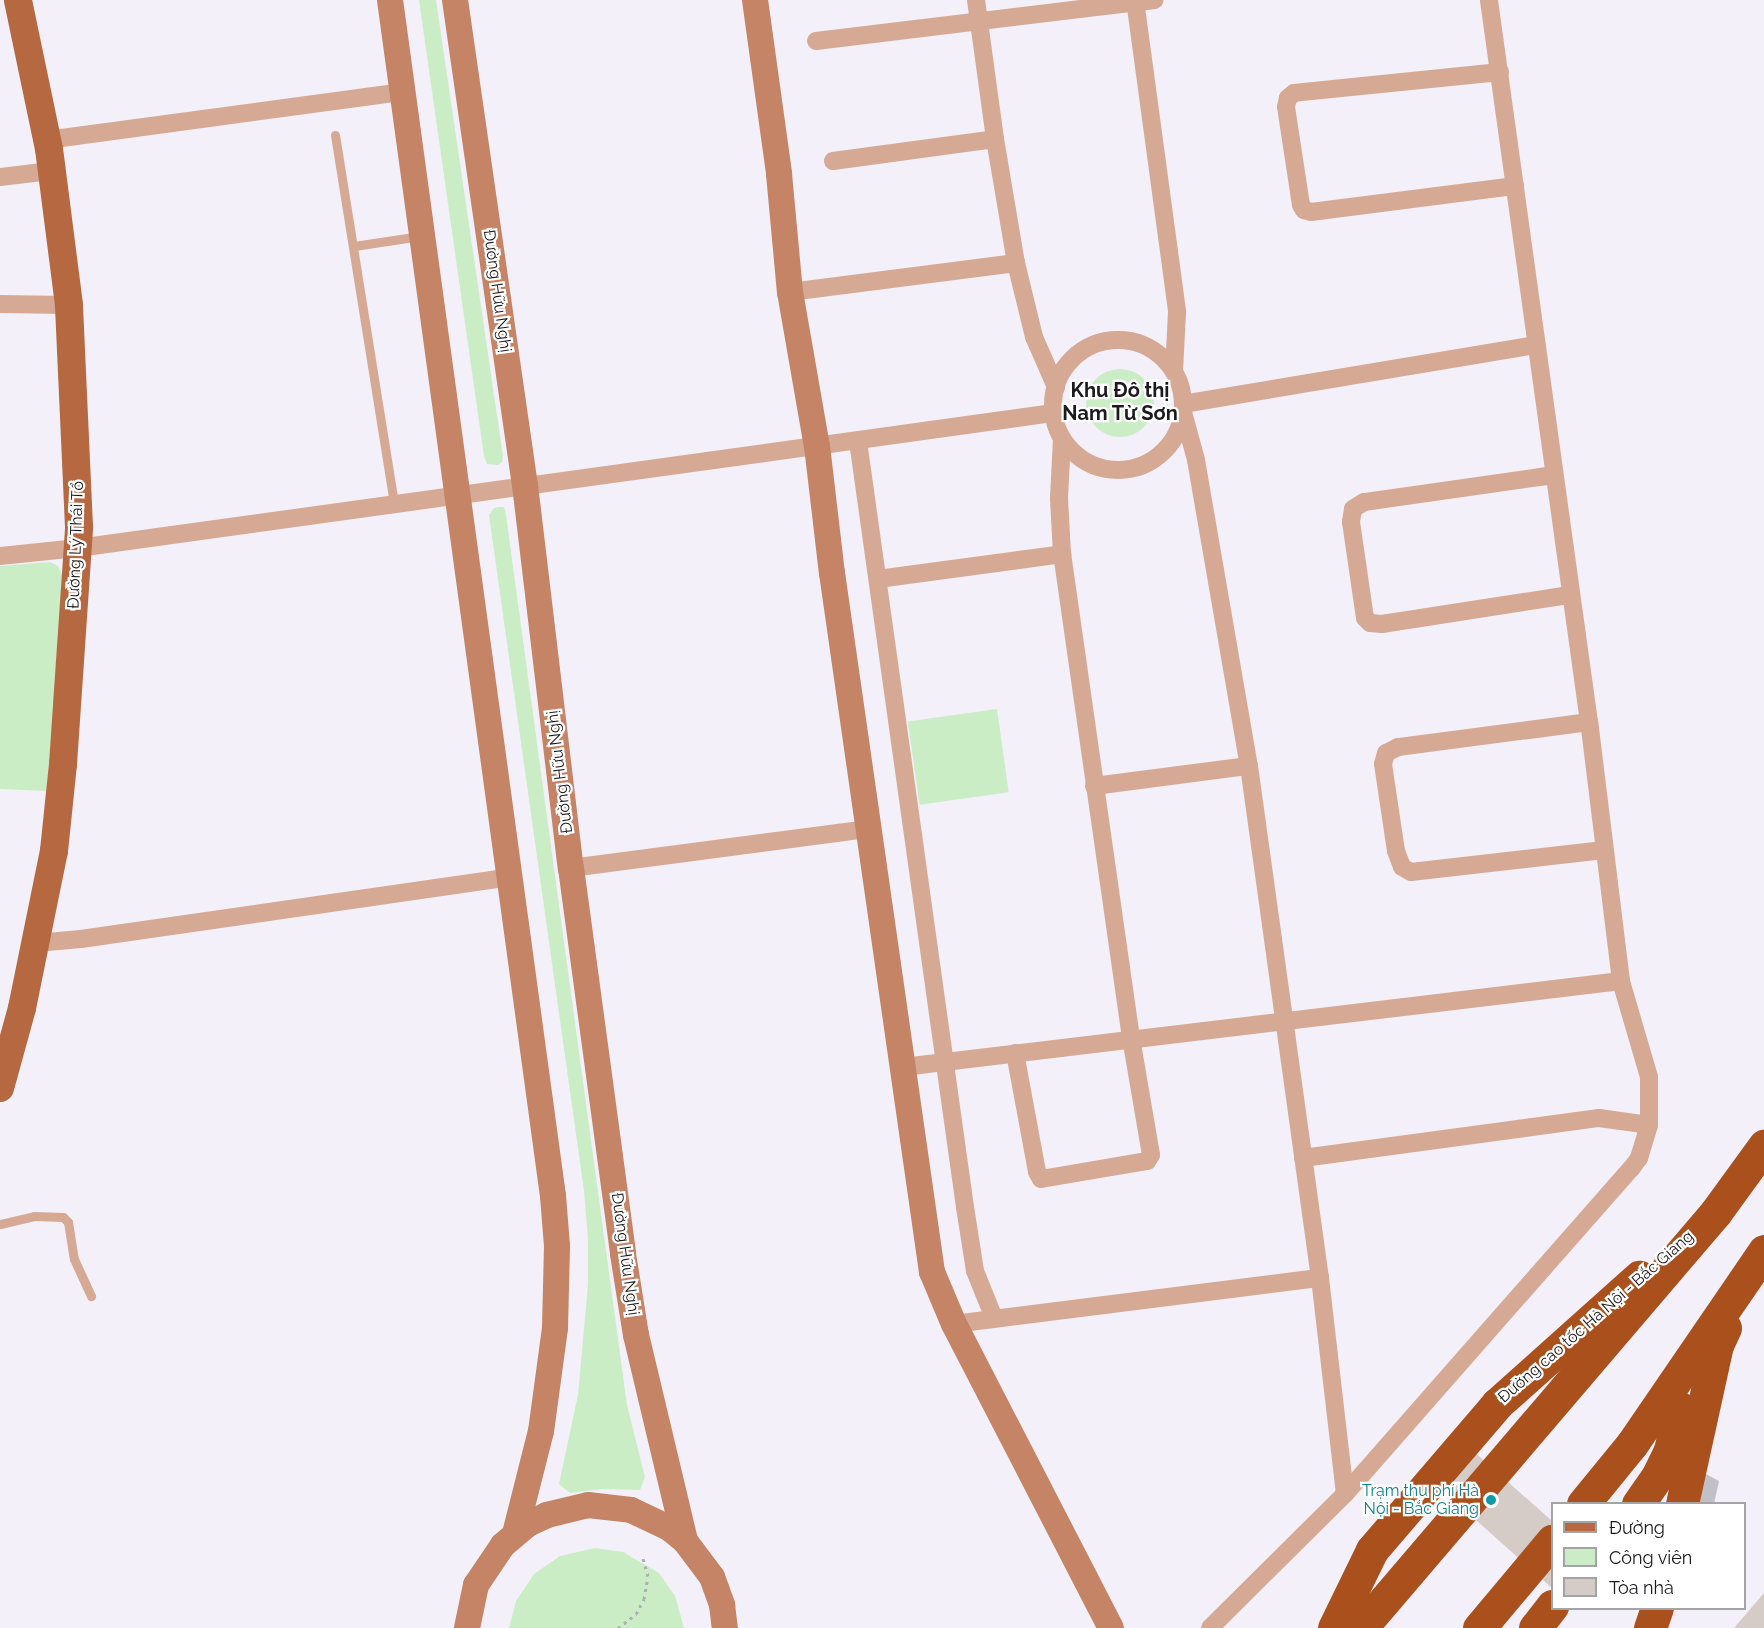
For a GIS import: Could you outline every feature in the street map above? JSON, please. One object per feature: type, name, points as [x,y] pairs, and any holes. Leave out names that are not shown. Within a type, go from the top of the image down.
[{"type":"highway","name":"Đường cao tốc Hà Nội - Bắc Giang","points":[[1361,1628],[1716,1212],[1764,1146]]},
{"type":"highway","name":"Đường cao tốc Hà Nội - Bắc Giang","points":[[1334,1628],[1372,1550],[1497,1404],[1716,1212]]},
{"type":"highway","points":[[1584,1502],[1632,1444],[1763,1252]]},
{"type":"highway","points":[[1682,1502],[1717,1345],[1763,1252]]},
{"type":"highway","points":[[1639,1502],[1659,1475],[1670,1450],[1693,1356]]},
{"type":"highway","points":[[1479,1628],[1551,1542]]},
{"type":"highway","points":[[1535,1628],[1551,1607]]},
{"type":"highway","points":[[1650,1628],[1656,1610]]},
{"type":"main road","name":"Đường Lý Thái Tổ","points":[[0,1088],[22,1008],[54,851],[63,764],[78,548],[79,477],[69,305],[47,140],[18,0]]},
{"type":"main road","points":[[390,0],[512,877],[548,1146],[557,1246],[555,1328],[548,1389],[537,1450],[515,1534]]},
{"type":"main road","name":"Đường Hữu Nghị","points":[[455,0],[525,485],[571,868],[635,1325],[685,1541]]},
{"type":"main road","points":[[755,0],[779,174],[790,292],[817,446],[832,573],[932,1272],[954,1324],[1111,1628]]},
{"type":"main road","points":[[468,1628],[471,1601],[483,1571],[503,1545],[515,1534],[547,1515],[567,1509],[610,1506],[651,1517],[685,1541],[712,1577],[726,1625]]},
{"type":"street","points":[[976,0],[995,139],[1016,263],[1034,337],[1056,387]]},
{"type":"street","points":[[816,41],[1155,0]]},
{"type":"street","points":[[1210,1628],[1345,1494],[1631,1169],[1639,1158],[1649,1125],[1649,1077],[1621,981],[1589,722],[1489,0]]},
{"type":"street","points":[[1135,2],[1177,312],[1174,371]]},
{"type":"street","points":[[1500,72],[1294,93],[1288,98],[1286,107],[1300,206],[1304,210],[1311,212],[1515,186]]},
{"type":"street","points":[[47,140],[403,92]]},
{"type":"street","points":[[832,161],[995,139]]},
{"type":"street","points":[[0,177],[51,171]]},
{"type":"street","points":[[790,292],[1016,263]]},
{"type":"street","points":[[0,304],[69,305]]},
{"type":"street","points":[[1015,1053],[1037,1172],[1041,1179],[1147,1161],[1151,1155],[1131,1038],[1062,554],[1059,498],[1062,438],[1054,413],[1056,387],[1060,376],[1073,358],[1083,350],[1104,341],[1138,343],[1158,354],[1174,371],[1182,392],[1183,408],[1196,460],[1249,766],[1320,1278],[1345,1494]]},
{"type":"street","points":[[1183,408],[1536,345]]},
{"type":"street","points":[[1062,438],[1076,454],[1089,463],[1111,469],[1133,468],[1154,459],[1168,446],[1180,426],[1183,408]]},
{"type":"street","points":[[0,556],[78,548],[1054,413]]},
{"type":"street","points":[[858,441],[975,1271],[994,1318]]},
{"type":"street","points":[[1554,475],[1364,502],[1353,509],[1351,522],[1365,618],[1370,623],[1382,624],[1570,595]]},
{"type":"street","points":[[878,579],[1062,554]]},
{"type":"street","points":[[1589,722],[1398,747],[1386,753],[1383,764],[1396,851],[1402,867],[1412,872],[1604,850]]},
{"type":"street","points":[[1094,786],[1249,766]]},
{"type":"street","points":[[571,868],[868,829]]},
{"type":"street","points":[[36,943],[81,939],[512,877]]},
{"type":"street","points":[[903,1067],[1131,1038],[1286,1023],[1621,981]]},
{"type":"street","points":[[1303,1158],[1599,1118],[1649,1125]]},
{"type":"street","points":[[954,1324],[1320,1278]]},
{"type":"lane","points":[[335,135],[394,503]]},
{"type":"lane","points":[[354,246],[422,236]]},
{"type":"lane","points":[[0,1224],[34,1216],[63,1217],[68,1222],[74,1259],[91,1296]]},
{"type":"path","points":[[618,1628],[636,1614],[645,1599],[648,1576],[643,1558]]},
{"type":"green space","points":[[419,0],[436,0],[503,456],[502,462],[498,465],[487,464],[484,456]]},
{"type":"green space","points":[[1113,369],[1127,369],[1139,374],[1149,384],[1154,403],[1149,422],[1139,432],[1127,437],[1113,437],[1101,432],[1091,422],[1086,410],[1086,396],[1091,384],[1101,374]]},
{"type":"green space","points":[[504,507],[506,515],[627,1405],[645,1477],[640,1490],[602,1489],[570,1493],[559,1484],[578,1395],[588,1284],[588,1239],[584,1191],[489,515],[494,508]]},
{"type":"green space","points":[[50,562],[58,566],[62,575],[56,694],[46,791],[0,789],[0,566]]},
{"type":"green space","points":[[997,709],[1009,792],[920,805],[908,722]]},
{"type":"green space","points":[[595,1548],[623,1552],[659,1573],[675,1596],[684,1628],[509,1628],[516,1601],[534,1574],[560,1556]]},
{"type":"building","name":"Trạm thu phí Hà Nội - Bắc Giang","points":[[1462,1441],[1551,1520],[1551,1587],[1429,1478]]},
{"type":"building","points":[[1764,1593],[1764,1628],[1734,1628]]},
{"type":"place","name":"Trạm thu phí Hà Nội - Bắc Giang","points":[[1491,1500]]},
{"type":"district","name":"Khu Đô thị Nam Từ Sơn","points":[[1120,402]]}]
